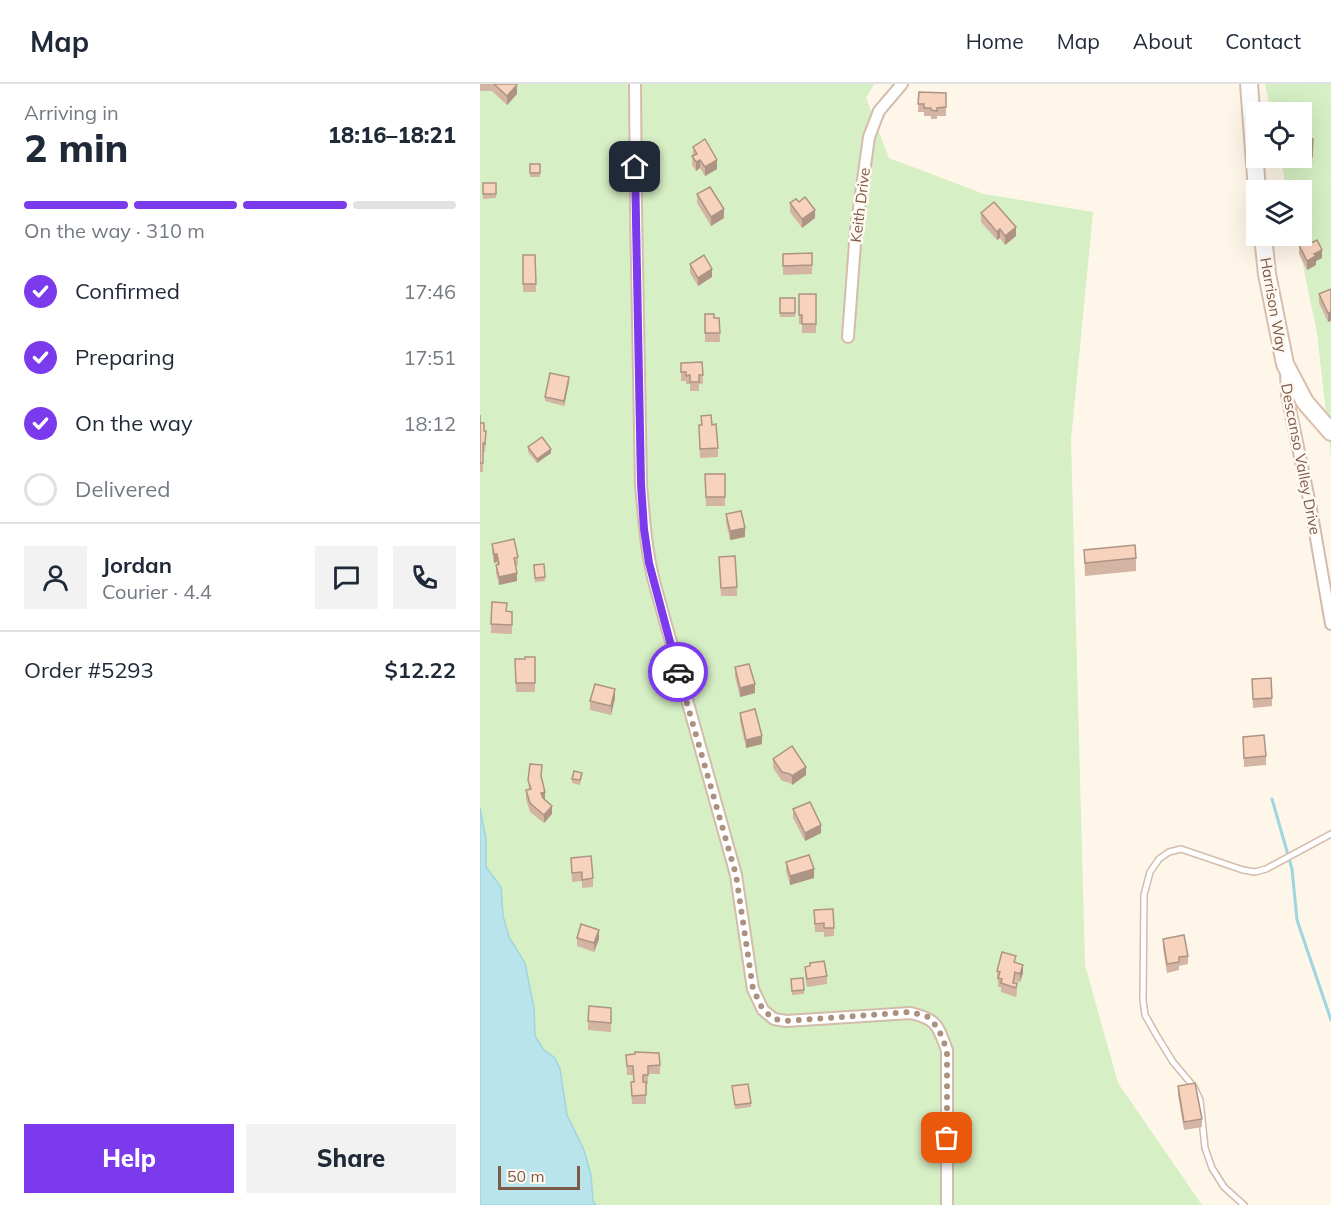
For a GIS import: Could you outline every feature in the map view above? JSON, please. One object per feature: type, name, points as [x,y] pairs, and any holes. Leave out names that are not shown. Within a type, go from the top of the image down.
[{"type":"street","points":[[635,84],[641,472],[646,540],[649,563],[736,875],[753,989],[763,1010],[774,1019],[786,1021],[911,1012],[928,1017],[938,1028],[947,1050],[947,1205]]},
{"type":"street","name":"Keith Drive","points":[[848,337],[856,230],[869,137],[879,111],[902,84]]},
{"type":"street","points":[[1249,84],[1256,180]]},
{"type":"street","name":"Harrison Way","points":[[1264,246],[1267,274],[1285,364],[1305,402],[1331,432]]},
{"type":"street","name":"Descanso Valley Drive","points":[[1285,364],[1287,395],[1311,509],[1331,624]]},
{"type":"lane","points":[[1244,1205],[1224,1188],[1212,1168],[1205,1148],[1200,1100],[1194,1087],[1173,1062],[1145,1015],[1143,1000],[1144,895],[1150,872],[1159,859],[1169,852],[1181,849],[1255,872],[1266,869],[1331,834]]},
{"type":"green space","points":[[480,84],[874,84],[866,98],[889,158],[984,194],[1093,212],[1071,440],[1085,965],[1118,1083],[1202,1205],[596,1205],[593,1201],[591,1175],[584,1150],[567,1115],[560,1069],[555,1058],[543,1049],[535,1036],[534,1008],[525,963],[509,937],[503,916],[501,887],[486,867],[486,839],[480,808]]},
{"type":"green space","points":[[1265,84],[1331,84],[1331,457],[1317,333],[1299,246],[1312,246],[1312,180],[1285,180],[1282,168],[1312,168],[1312,102],[1269,102]]},
{"type":"water","points":[[480,808],[486,839],[486,867],[501,887],[503,916],[509,937],[525,963],[534,1008],[535,1036],[543,1049],[555,1058],[560,1069],[567,1115],[584,1150],[591,1175],[593,1201],[596,1205],[480,1205]]},
{"type":"building","points":[[494,84],[516,84],[517,85],[507,96]]},
{"type":"building","points":[[919,92],[946,93],[946,107],[937,108],[937,111],[924,108],[924,104],[918,104]]},
{"type":"building","points":[[705,139],[717,160],[705,167],[700,160],[696,162],[692,156],[697,154],[693,147]]},
{"type":"building","points":[[530,164],[540,164],[540,173],[530,173]]},
{"type":"building","points":[[483,183],[496,183],[496,194],[483,194]]},
{"type":"building","points":[[710,187],[724,209],[711,217],[697,194]]},
{"type":"building","points":[[805,197],[815,210],[802,219],[790,203],[796,199],[799,202]]},
{"type":"building","points":[[994,202],[1016,227],[1005,236],[1000,229],[997,232],[981,213]]},
{"type":"building","points":[[1317,240],[1322,250],[1307,261],[1300,246],[1312,246],[1312,242]]},
{"type":"building","points":[[812,253],[812,265],[783,266],[783,254]]},
{"type":"building","points":[[523,255],[535,255],[536,284],[523,284]]},
{"type":"building","points":[[704,255],[712,269],[698,278],[690,264]]},
{"type":"building","points":[[1331,289],[1331,312],[1328,313],[1319,294]]},
{"type":"building","points":[[799,294],[816,294],[816,324],[802,324],[802,315],[799,315]]},
{"type":"building","points":[[780,298],[795,298],[795,313],[780,313]]},
{"type":"building","points":[[705,314],[714,314],[714,318],[719,318],[720,333],[705,333]]},
{"type":"building","points":[[702,362],[703,375],[699,375],[699,382],[690,382],[690,375],[686,376],[686,372],[681,372],[681,363]]},
{"type":"building","points":[[550,373],[569,377],[564,401],[545,397]]},
{"type":"building","points":[[711,415],[712,425],[716,424],[718,448],[700,449],[701,416]]},
{"type":"building","points":[[480,423],[484,423],[484,431],[486,431],[485,444],[483,443],[483,463],[480,463]]},
{"type":"building","points":[[542,437],[551,449],[537,459],[528,447]]},
{"type":"building","points":[[705,474],[725,474],[725,497],[706,497]]},
{"type":"building","points":[[741,511],[745,528],[730,531],[726,514]]},
{"type":"building","points":[[514,539],[518,557],[514,558],[517,573],[499,577],[496,565],[499,564],[497,554],[494,554],[492,544]]},
{"type":"building","points":[[1135,545],[1136,558],[1085,563],[1084,550]]},
{"type":"building","points":[[735,556],[737,587],[721,588],[719,557]]},
{"type":"building","points":[[544,564],[545,577],[535,578],[534,565]]},
{"type":"building","points":[[492,602],[507,603],[506,611],[512,612],[512,625],[491,624]]},
{"type":"building","points":[[525,657],[535,657],[535,683],[516,683],[515,659],[525,659]]},
{"type":"building","points":[[749,664],[755,684],[740,688],[735,667]]},
{"type":"building","points":[[1271,678],[1272,698],[1253,699],[1252,679]]},
{"type":"building","points":[[595,684],[615,689],[611,706],[590,701]]},
{"type":"building","points":[[755,709],[762,736],[746,740],[740,713]]},
{"type":"building","points":[[1264,735],[1266,756],[1244,758],[1243,737]]},
{"type":"building","points":[[792,746],[806,767],[792,776],[782,772],[773,759]]},
{"type":"building","points":[[530,764],[542,765],[541,776],[545,792],[541,793],[552,806],[544,815],[530,803],[526,790],[531,789],[528,780]]},
{"type":"building","points":[[574,771],[582,773],[580,780],[572,779]]},
{"type":"building","points":[[810,802],[821,825],[805,833],[793,809]]},
{"type":"building","points":[[809,855],[814,869],[790,876],[786,862]]},
{"type":"building","points":[[591,856],[593,878],[582,880],[582,872],[572,873],[571,858]]},
{"type":"building","points":[[833,909],[834,928],[824,928],[824,923],[815,924],[814,910]]},
{"type":"building","points":[[581,924],[599,930],[594,943],[577,938]]},
{"type":"building","points":[[1184,935],[1188,956],[1179,957],[1179,962],[1167,964],[1163,939]]},
{"type":"building","points":[[1002,952],[1016,956],[1014,962],[1023,965],[1020,974],[1015,972],[1013,983],[1017,983],[1016,988],[1001,983],[1002,979],[998,978],[1000,972],[997,971]]},
{"type":"building","points":[[824,961],[827,976],[807,979],[805,967],[810,966],[810,963]]},
{"type":"building","points":[[803,978],[804,990],[792,991],[791,979]]},
{"type":"building","points":[[589,1006],[611,1008],[611,1023],[588,1021]]},
{"type":"building","points":[[635,1052],[659,1053],[660,1065],[648,1066],[648,1075],[643,1075],[643,1082],[646,1082],[646,1095],[632,1096],[633,1066],[627,1066],[626,1055],[635,1054]]},
{"type":"building","points":[[1195,1083],[1202,1119],[1184,1122],[1178,1086]]},
{"type":"building","points":[[748,1084],[751,1103],[735,1105],[732,1086]]},
{"type":"waterway","points":[[1272,799],[1292,869],[1297,920],[1331,1020]]},
{"type":"way so far","points":[[678,672],[736,875],[753,989],[763,1010],[774,1019],[786,1021],[911,1012],[928,1017],[938,1028],[947,1050],[947,1138]]},
{"type":"route","points":[[635,167],[641,484],[644,529],[649,563],[678,672]]}]
